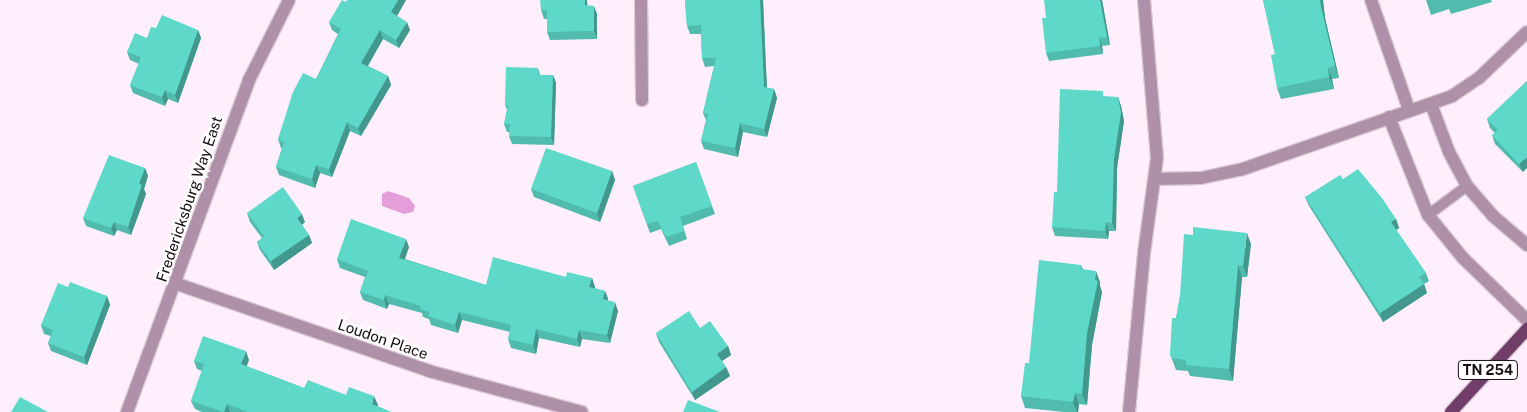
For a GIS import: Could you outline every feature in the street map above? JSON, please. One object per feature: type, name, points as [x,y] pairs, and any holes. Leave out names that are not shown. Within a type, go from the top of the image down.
[{"type":"main road","name":"TN 254","points":[[1451,412],[1527,329]]},
{"type":"street","name":"Fredericksburg Way East","points":[[127,412],[177,284],[249,80],[289,0]]},
{"type":"street","points":[[641,0],[642,100]]},
{"type":"street","points":[[1129,412],[1144,254],[1156,178],[1158,145],[1144,0]]},
{"type":"street","points":[[1371,0],[1409,110]]},
{"type":"street","points":[[1156,178],[1226,173],[1431,104],[1469,85],[1527,32]]},
{"type":"street","points":[[1431,104],[1448,152],[1467,186],[1493,216],[1527,245]]},
{"type":"street","points":[[1389,117],[1428,214],[1463,258],[1527,320]]},
{"type":"street","name":"Loudon Place","points":[[177,284],[429,371],[582,412]]},
{"type":"lane","points":[[1428,214],[1467,186]]},
{"type":"shaded area","points":[[388,191],[409,198],[415,206],[413,212],[404,214],[382,206],[382,194]]},
{"type":"building","points":[[342,0],[346,2],[347,0],[398,0],[391,12],[407,22],[396,40],[380,30],[361,63],[388,76],[358,128],[347,122],[329,169],[316,165],[312,179],[276,167],[284,142],[278,139],[293,92],[303,73],[316,79],[341,29],[329,22]]},
{"type":"building","points":[[540,0],[585,0],[585,5],[594,6],[594,31],[547,32],[547,10],[541,10]]},
{"type":"building","points":[[685,0],[760,0],[764,87],[774,89],[764,129],[740,123],[735,148],[701,141],[708,114],[703,113],[716,58],[702,58],[701,25],[687,26]]},
{"type":"building","points":[[1044,0],[1100,0],[1107,37],[1099,38],[1100,46],[1046,53],[1042,18],[1046,18]]},
{"type":"building","points":[[1263,0],[1320,0],[1335,66],[1328,68],[1329,77],[1277,88],[1271,55],[1275,54]]},
{"type":"building","points":[[162,15],[198,30],[175,95],[165,90],[162,97],[130,85],[141,57],[127,52],[135,33],[147,38],[151,27],[156,28]]},
{"type":"building","points":[[506,67],[538,68],[538,75],[553,75],[551,137],[509,136],[510,124],[504,124],[508,106],[505,104]]},
{"type":"building","points":[[1527,81],[1527,157],[1519,164],[1492,135],[1498,130],[1487,119]]},
{"type":"building","points":[[1060,89],[1103,91],[1103,96],[1118,97],[1121,113],[1114,159],[1112,223],[1106,222],[1105,231],[1052,227],[1054,192],[1057,192]]},
{"type":"building","points":[[546,148],[612,171],[597,213],[531,189]]},
{"type":"building","points":[[109,155],[145,168],[139,184],[142,185],[128,227],[114,222],[111,228],[83,218]]},
{"type":"building","points":[[696,162],[712,206],[680,217],[684,231],[666,237],[658,221],[647,224],[633,186]]},
{"type":"building","points":[[1358,169],[1382,198],[1396,219],[1391,222],[1426,273],[1419,277],[1424,284],[1380,313],[1305,197],[1340,175],[1343,179]]},
{"type":"building","points":[[283,187],[302,214],[297,218],[309,235],[271,261],[257,242],[264,236],[247,213]]},
{"type":"building","points":[[351,219],[406,239],[399,258],[486,285],[493,257],[566,277],[567,272],[592,278],[589,287],[605,291],[603,299],[615,302],[607,335],[579,330],[577,339],[536,329],[533,345],[508,339],[511,325],[459,312],[455,325],[428,316],[430,312],[420,309],[421,306],[385,295],[384,300],[360,292],[368,271],[337,259]]},
{"type":"building","points":[[1193,227],[1247,233],[1243,266],[1238,265],[1229,369],[1186,365],[1186,360],[1172,358],[1170,354],[1172,318],[1176,318],[1180,296],[1184,234],[1193,235]]},
{"type":"building","points":[[1039,260],[1081,265],[1081,269],[1096,271],[1095,280],[1098,281],[1087,333],[1082,394],[1075,393],[1073,402],[1021,396],[1025,363],[1029,363]]},
{"type":"building","points":[[70,282],[107,296],[84,357],[48,343],[53,330],[41,325],[58,283],[68,287]]},
{"type":"building","points":[[689,311],[700,328],[710,321],[728,346],[717,354],[726,367],[692,392],[656,333]]},
{"type":"building","points":[[203,336],[246,351],[241,364],[304,388],[308,380],[346,395],[349,387],[374,396],[372,404],[391,412],[248,412],[227,404],[224,412],[191,401],[204,364],[194,361]]},
{"type":"building","points":[[20,397],[48,412],[11,412]]},
{"type":"building","points":[[688,400],[720,412],[683,412]]}]
